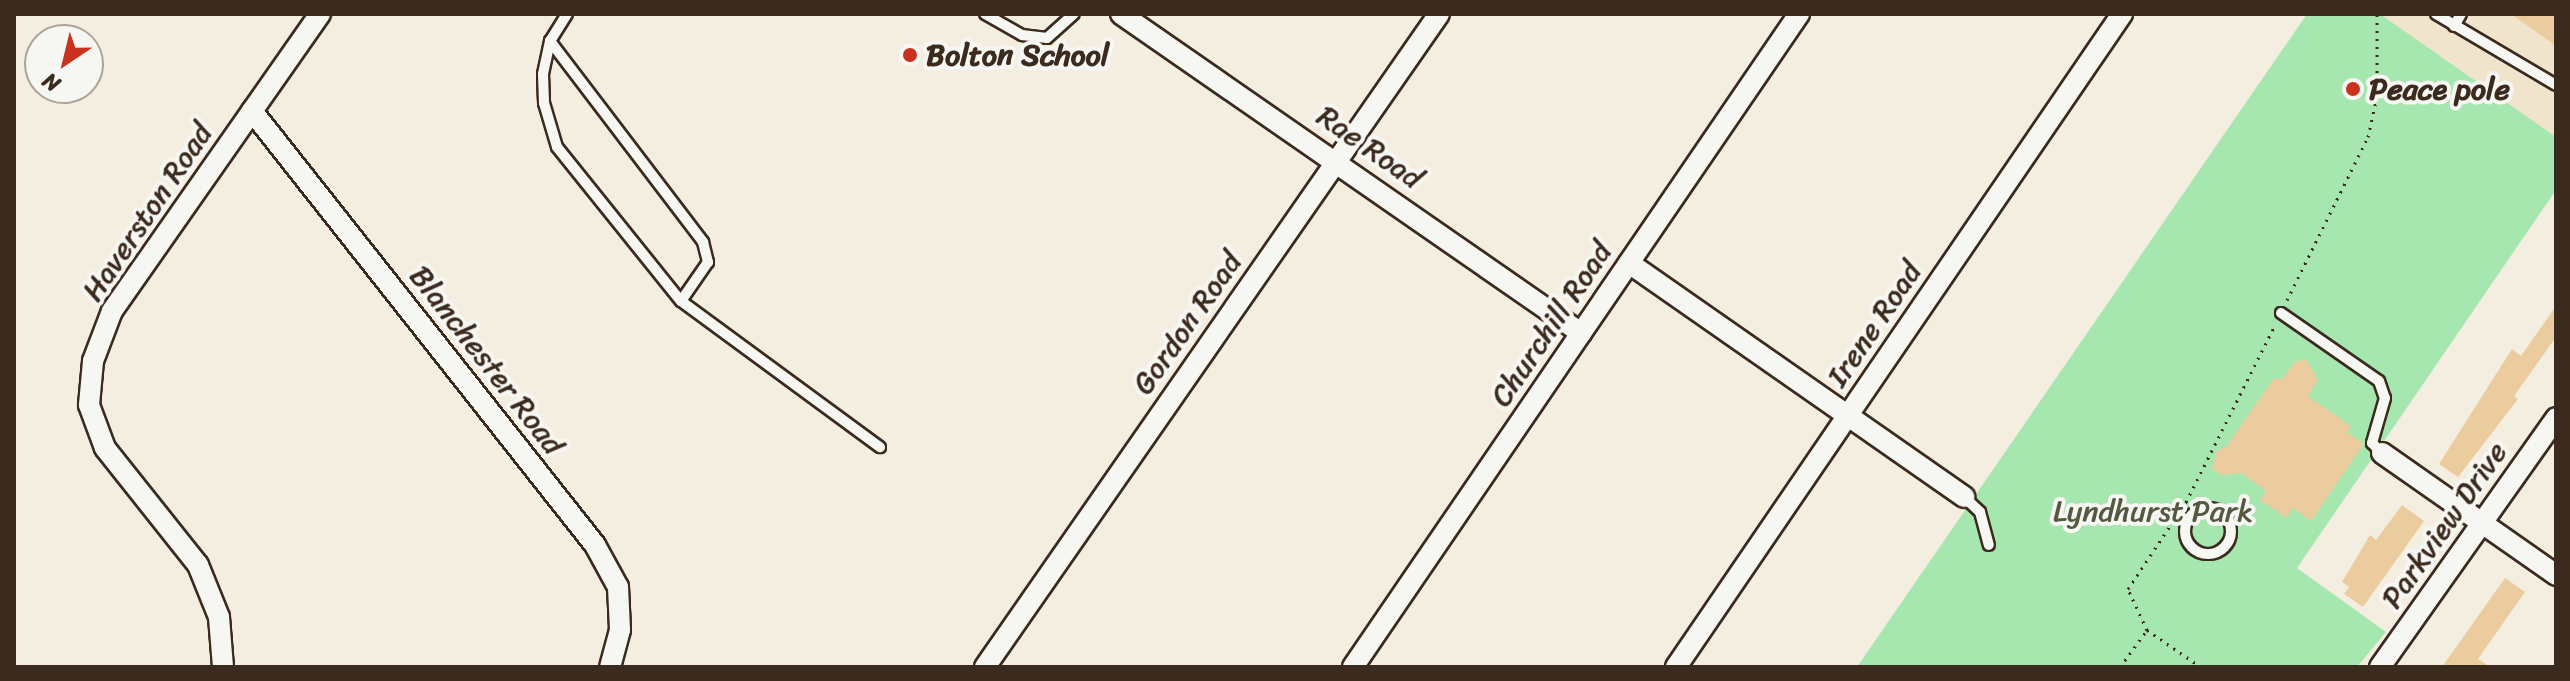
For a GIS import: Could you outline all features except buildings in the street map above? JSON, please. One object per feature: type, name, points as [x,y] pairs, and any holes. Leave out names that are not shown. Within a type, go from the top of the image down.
[{"type":"street","name":"Haverston Road","points":[[223,667],[219,617],[198,565],[105,448],[89,405],[93,361],[112,311],[320,14]]},
{"type":"street","name":"Rae Road","points":[[1121,14],[1337,160],[1581,333]]},
{"type":"street","name":"Gordon Road","points":[[985,667],[1439,14]]},
{"type":"street","name":"Churchill Road","points":[[1353,667],[1799,14]]},
{"type":"street","name":"Irene Road","points":[[1676,667],[2122,14]]},
{"type":"street","name":"Blanchester Road","points":[[252,111],[595,545],[618,587],[620,630],[610,667]]},
{"type":"street","points":[[1629,263],[1964,497]]},
{"type":"street","name":"Parkview Drive","points":[[2380,667],[2556,418]]},
{"type":"street","points":[[2382,453],[2556,575]]},
{"type":"lane","points":[[567,14],[550,41],[544,103],[557,147],[681,301],[880,447]]},
{"type":"lane","points":[[985,14],[1022,35],[1047,38],[1074,14]]},
{"type":"lane","points":[[2436,14],[2556,85]]},
{"type":"lane","points":[[2454,26],[2461,14]]},
{"type":"lane","points":[[550,41],[703,242],[708,262],[681,301]]},
{"type":"lane","points":[[2281,313],[2379,381],[2385,398],[2372,443],[2382,453]]},
{"type":"lane","points":[[1964,497],[1980,512],[1989,545]]},
{"type":"lane","points":[[2214,509],[2231,524],[2230,539],[2221,551],[2199,553],[2188,542],[2188,520],[2199,510],[2214,509]]},
{"type":"path","points":[[2201,667],[2147,630],[2128,589],[2186,502],[2368,137],[2377,96],[2377,14]]},
{"type":"path","points":[[2120,667],[2147,630]]},
{"type":"shaded area","points":[[2380,14],[2556,14],[2556,137]]},
{"type":"green space","name":"Lyndhurst Park","points":[[2307,14],[2380,14],[2556,137],[2556,190],[2297,568],[2386,632],[2357,667],[1857,667]]},
{"type":"place","name":"Bolton School","points":[[910,55]]},
{"type":"place","name":"Peace pole","points":[[2353,89]]}]
